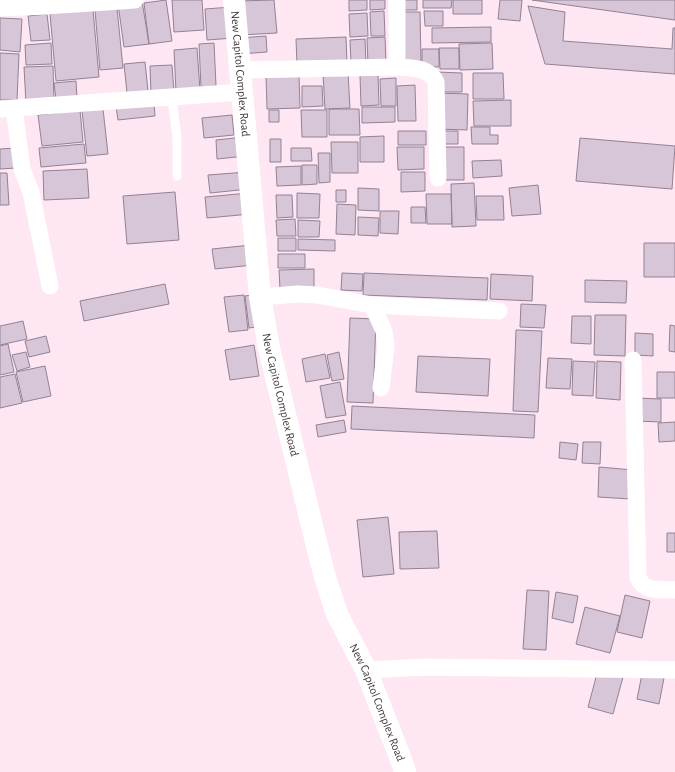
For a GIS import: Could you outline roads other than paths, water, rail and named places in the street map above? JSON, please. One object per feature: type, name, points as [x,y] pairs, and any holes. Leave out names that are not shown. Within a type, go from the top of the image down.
[{"type":"main road","name":"New Capitol Complex Road","points":[[234,0],[260,297],[269,348],[325,577],[337,614],[366,670],[405,772]]},
{"type":"street","points":[[0,8],[135,0]]},
{"type":"street","points":[[397,0],[397,67]]},
{"type":"street","points":[[240,70],[397,67],[418,69],[433,75],[436,82],[438,178]]},
{"type":"street","points":[[50,286],[31,192],[22,169],[7,108],[242,92]]},
{"type":"street","points":[[260,297],[298,294],[317,295],[372,305],[499,310]]},
{"type":"street","points":[[372,305],[384,330],[386,347],[381,388]]},
{"type":"street","points":[[633,360],[638,577],[641,584],[646,588],[675,590]]},
{"type":"street","points":[[366,670],[425,667],[675,670]]},
{"type":"lane","points":[[172,97],[178,138],[177,176]]}]
